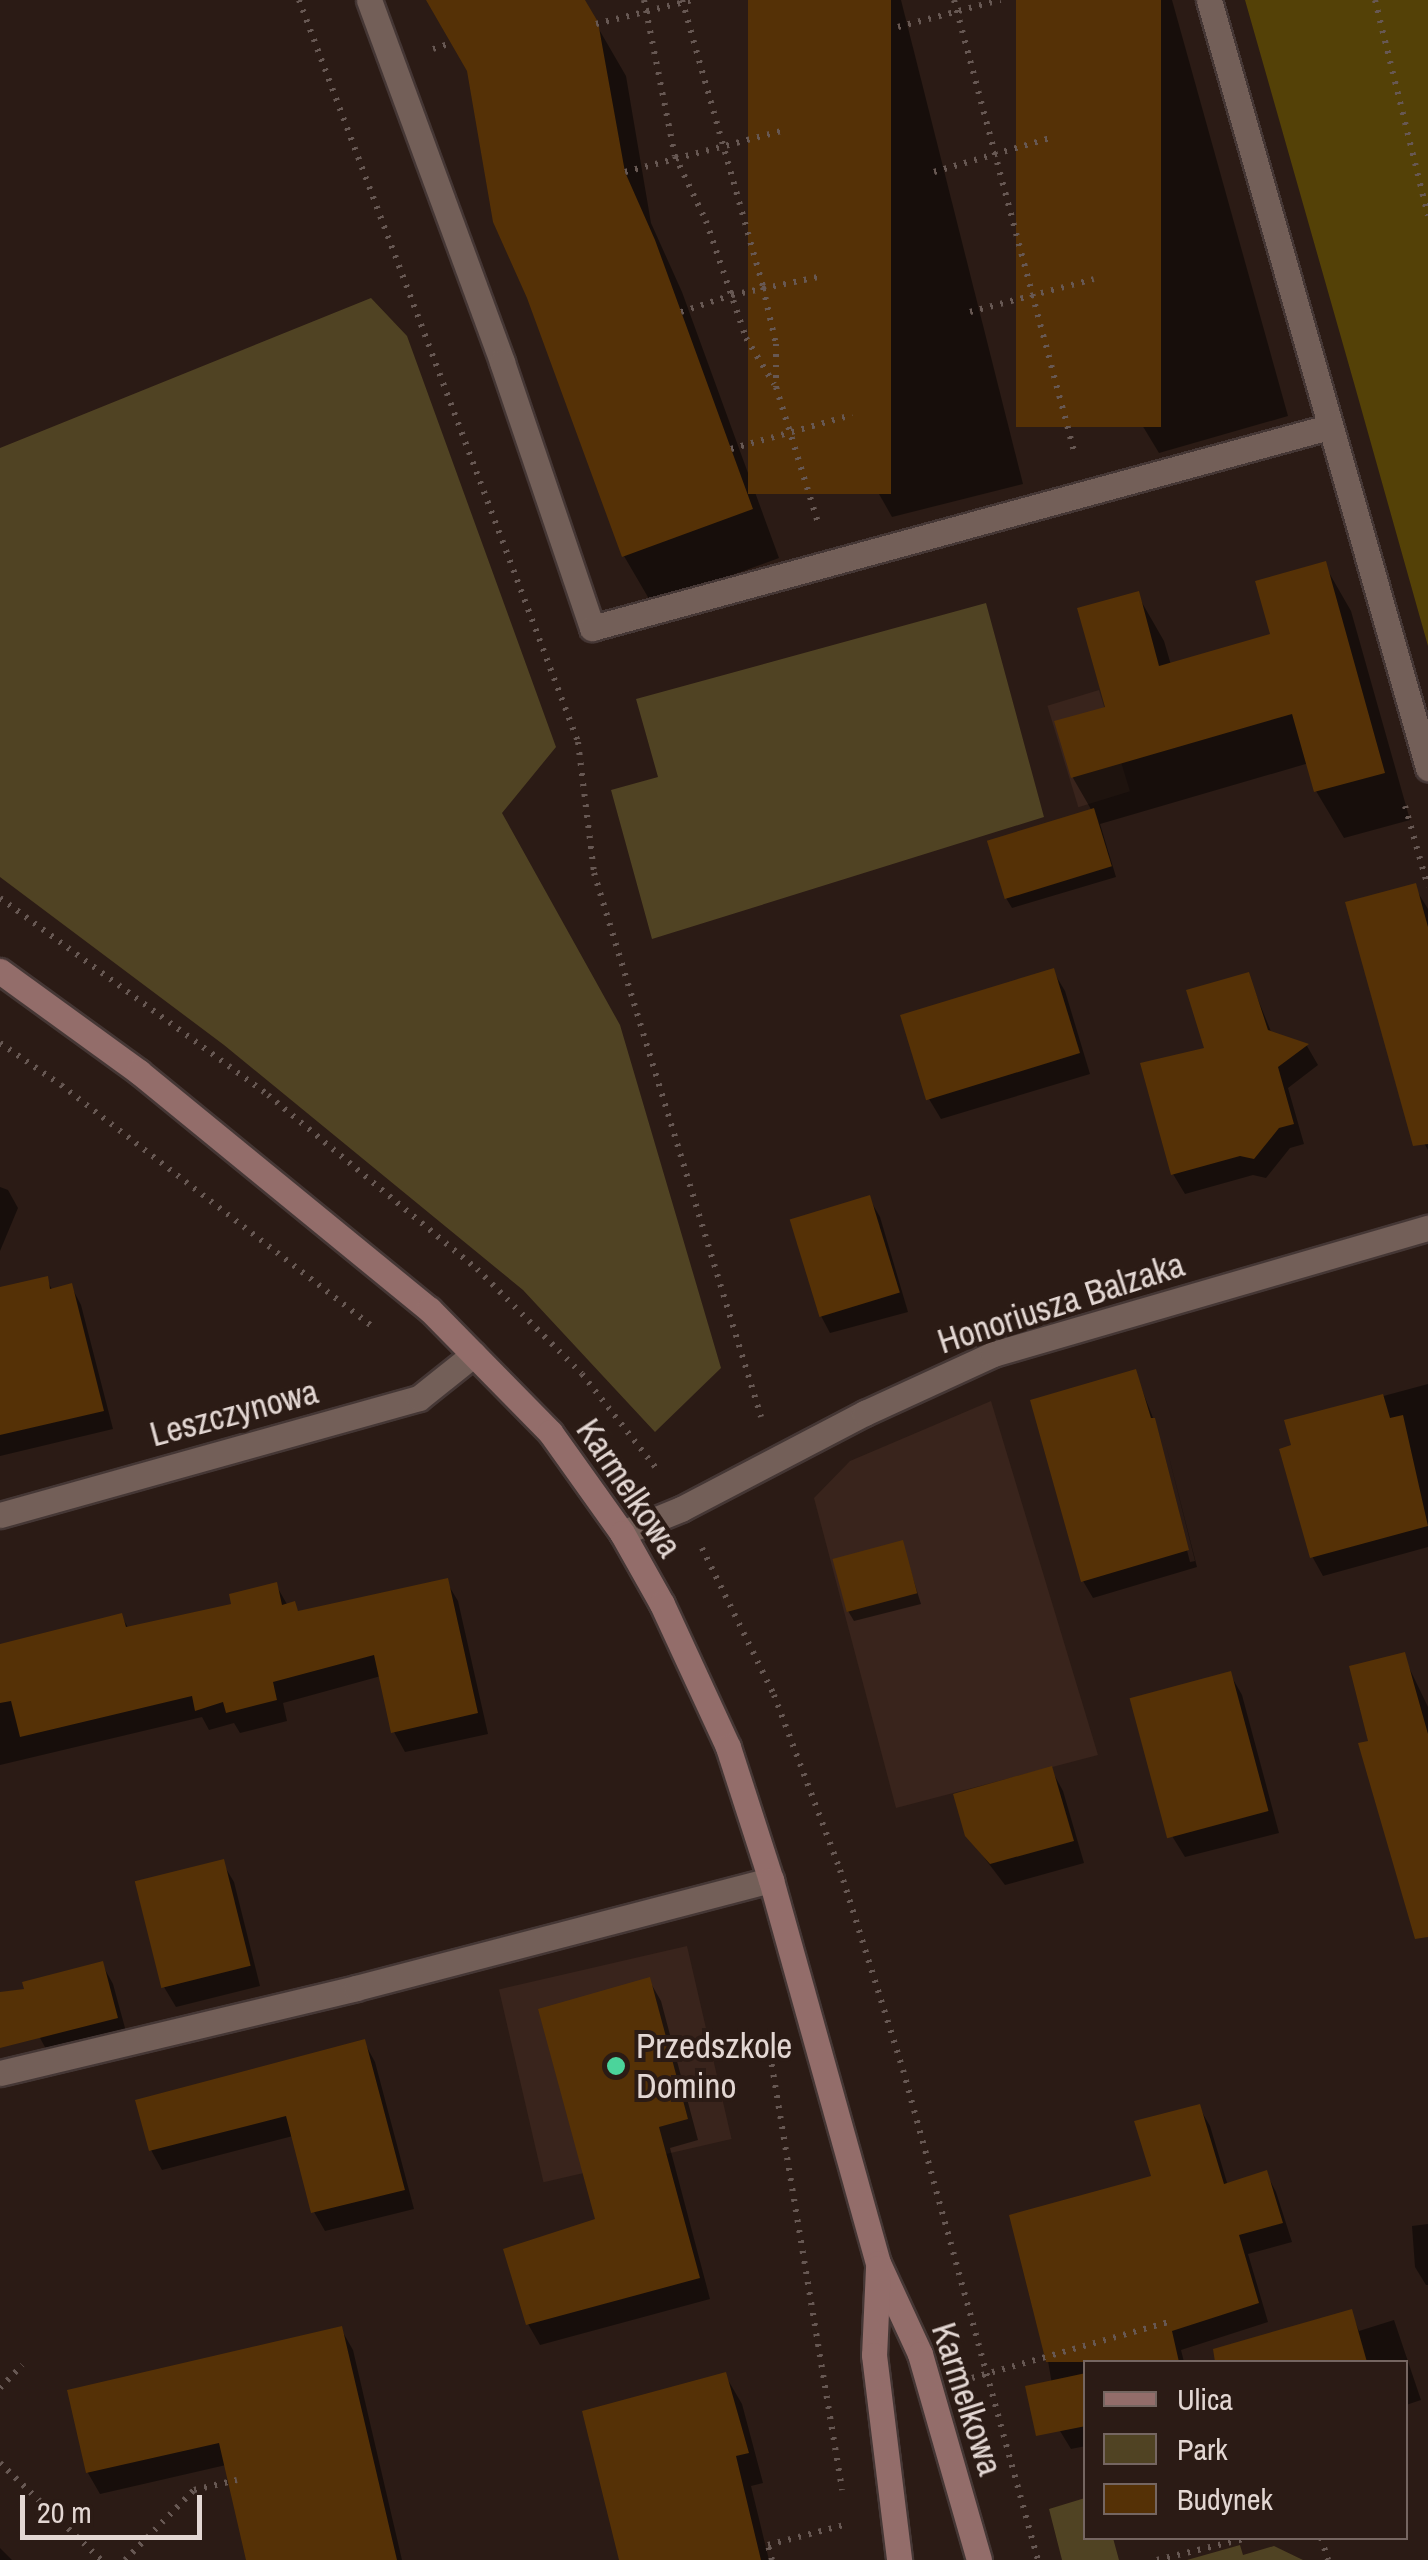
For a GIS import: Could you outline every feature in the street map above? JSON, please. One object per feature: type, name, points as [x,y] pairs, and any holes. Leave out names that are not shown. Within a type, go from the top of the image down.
[{"type":"street","points":[[369,0],[502,362],[592,628],[1329,426]]},
{"type":"street","points":[[1209,0],[1428,768]]},
{"type":"street","name":"Karmelkowa","points":[[0,971],[139,1072],[430,1309],[564,1448],[622,1534],[702,1685],[728,1747],[771,1880],[878,2263],[920,2354],[979,2560]]},
{"type":"street","name":"Honoriusza Balzaka","points":[[622,1534],[993,1354],[1428,1228]]},
{"type":"street","name":"Leszczynowa","points":[[0,1515],[419,1398],[474,1354]]},
{"type":"street","points":[[0,2074],[356,1988],[771,1880]]},
{"type":"street","name":"Karmelkowa","points":[[878,2263],[874,2354],[899,2560]]},
{"type":"path","points":[[300,0],[578,742],[594,872],[774,1460]]},
{"type":"path","points":[[644,0],[675,156],[706,221],[746,338],[776,388],[830,562]]},
{"type":"path","points":[[596,24],[692,0]]},
{"type":"path","points":[[954,0],[1085,492]]},
{"type":"path","points":[[898,27],[1000,0]]},
{"type":"path","points":[[1375,0],[1428,216]]},
{"type":"path","points":[[682,1],[763,287],[776,344],[776,388]]},
{"type":"path","points":[[625,172],[781,131]]},
{"type":"path","points":[[934,172],[1054,137]]},
{"type":"path","points":[[681,312],[763,287],[818,278]]},
{"type":"path","points":[[970,312],[1094,280]]},
{"type":"path","points":[[731,449],[852,415]]},
{"type":"path","points":[[0,898],[268,1094],[477,1269],[582,1374],[638,1440],[668,1485]]},
{"type":"path","points":[[0,1043],[62,1084],[383,1334]]},
{"type":"path","points":[[696,1534],[774,1695],[840,1870],[903,2070],[1038,2560]]},
{"type":"path","points":[[769,2048],[842,2494]]},
{"type":"path","points":[[966,2380],[1168,2322]]},
{"type":"path","points":[[0,2388],[22,2365]]},
{"type":"path","points":[[0,2463],[101,2560]]},
{"type":"path","points":[[125,2560],[194,2490],[237,2480]]},
{"type":"path","points":[[845,2509],[852,2542]]},
{"type":"path","points":[[772,2560],[768,2545],[848,2524]]},
{"type":"path","points":[[1157,2560],[1239,2540]]},
{"type":"shaded area","points":[[1245,0],[1428,0],[1428,646],[1354,383]]},
{"type":"shaded area","points":[[1099,690],[1130,791],[1078,807],[1047,706]]},
{"type":"shaded area","points":[[991,1401],[1098,1755],[896,1808],[814,1498],[850,1461]]},
{"type":"shaded area","name":"Przedszkole Domino","points":[[687,1946],[732,2139],[543,2182],[499,1989]]},
{"type":"green space","points":[[371,298],[407,336],[556,747],[502,813],[620,1025],[721,1368],[655,1432],[523,1290],[224,1045],[0,877],[0,448]]},
{"type":"green space","points":[[986,603],[1044,817],[652,939],[611,790],[658,777],[636,699]]},
{"type":"green space","points":[[1083,2499],[1083,2540],[1114,2540],[1119,2560],[1062,2560],[1049,2509]]},
{"type":"green space","points":[[1240,2545],[1243,2555],[1274,2546],[1303,2560],[1187,2560]]},
{"type":"building","points":[[426,0],[585,0],[598,22],[625,172],[655,240],[753,509],[622,557],[527,298],[493,222],[467,71]]},
{"type":"building","points":[[748,0],[891,0],[891,494],[748,494]]},
{"type":"building","points":[[1016,0],[1161,0],[1161,427],[1016,427]]},
{"type":"building","points":[[1326,561],[1385,773],[1314,792],[1292,714],[1071,778],[1054,721],[1105,707],[1077,608],[1139,591],[1159,666],[1270,634],[1255,581]]},
{"type":"building","points":[[1094,808],[1112,866],[1005,899],[987,841]]},
{"type":"building","points":[[1416,883],[1428,927],[1428,1144],[1413,1146],[1345,902]]},
{"type":"building","points":[[1054,968],[1080,1053],[926,1100],[900,1015]]},
{"type":"building","points":[[1249,972],[1268,1030],[1309,1044],[1278,1067],[1294,1124],[1279,1128],[1254,1159],[1240,1156],[1171,1175],[1140,1063],[1204,1048],[1186,990]]},
{"type":"building","points":[[870,1195],[900,1293],[819,1317],[790,1220]]},
{"type":"building","points":[[48,1276],[50,1289],[72,1283],[104,1411],[0,1435],[0,1287]]},
{"type":"building","points":[[1136,1369],[1151,1418],[1155,1418],[1189,1550],[1081,1582],[1030,1400]]},
{"type":"building","points":[[1383,1394],[1390,1418],[1403,1415],[1428,1526],[1310,1558],[1279,1449],[1291,1445],[1284,1420]]},
{"type":"building","points":[[903,1540],[917,1593],[847,1612],[832,1559]]},
{"type":"building","points":[[448,1578],[478,1713],[391,1733],[374,1655],[273,1682],[277,1700],[226,1713],[223,1702],[195,1711],[192,1696],[20,1737],[11,1701],[0,1703],[0,1644],[122,1613],[126,1627],[231,1604],[229,1594],[277,1582],[282,1605],[295,1601],[298,1611]]},
{"type":"building","points":[[1405,1652],[1428,1734],[1428,1937],[1415,1939],[1358,1743],[1368,1741],[1349,1666]]},
{"type":"building","points":[[1231,1671],[1269,1811],[1167,1838],[1130,1698]]},
{"type":"building","points":[[1052,1766],[1074,1841],[990,1864],[965,1836],[953,1794]]},
{"type":"building","points":[[224,1859],[251,1966],[161,1988],[135,1881]]},
{"type":"building","points":[[103,1961],[118,2018],[0,2048],[0,1992],[24,1989],[22,1982]]},
{"type":"building","points":[[650,1977],[688,2119],[659,2127],[700,2278],[526,2325],[503,2249],[595,2219],[538,2009]]},
{"type":"building","points":[[365,2039],[405,2190],[311,2213],[286,2116],[149,2151],[135,2100]]},
{"type":"building","points":[[1200,2104],[1224,2184],[1267,2170],[1283,2223],[1239,2235],[1259,2303],[1172,2331],[1179,2360],[1046,2362],[1009,2215],[1151,2176],[1134,2121]]},
{"type":"building","points":[[1352,2309],[1366,2360],[1215,2360],[1213,2349]]},
{"type":"building","points":[[342,2326],[397,2560],[246,2560],[219,2443],[86,2473],[67,2390]]},
{"type":"building","points":[[726,2372],[749,2453],[736,2456],[761,2560],[619,2560],[582,2411]]},
{"type":"building","points":[[1083,2374],[1083,2427],[1036,2436],[1025,2386]]},
{"type":"place","name":"Przedszkole Domino","points":[[616,2066]]}]
